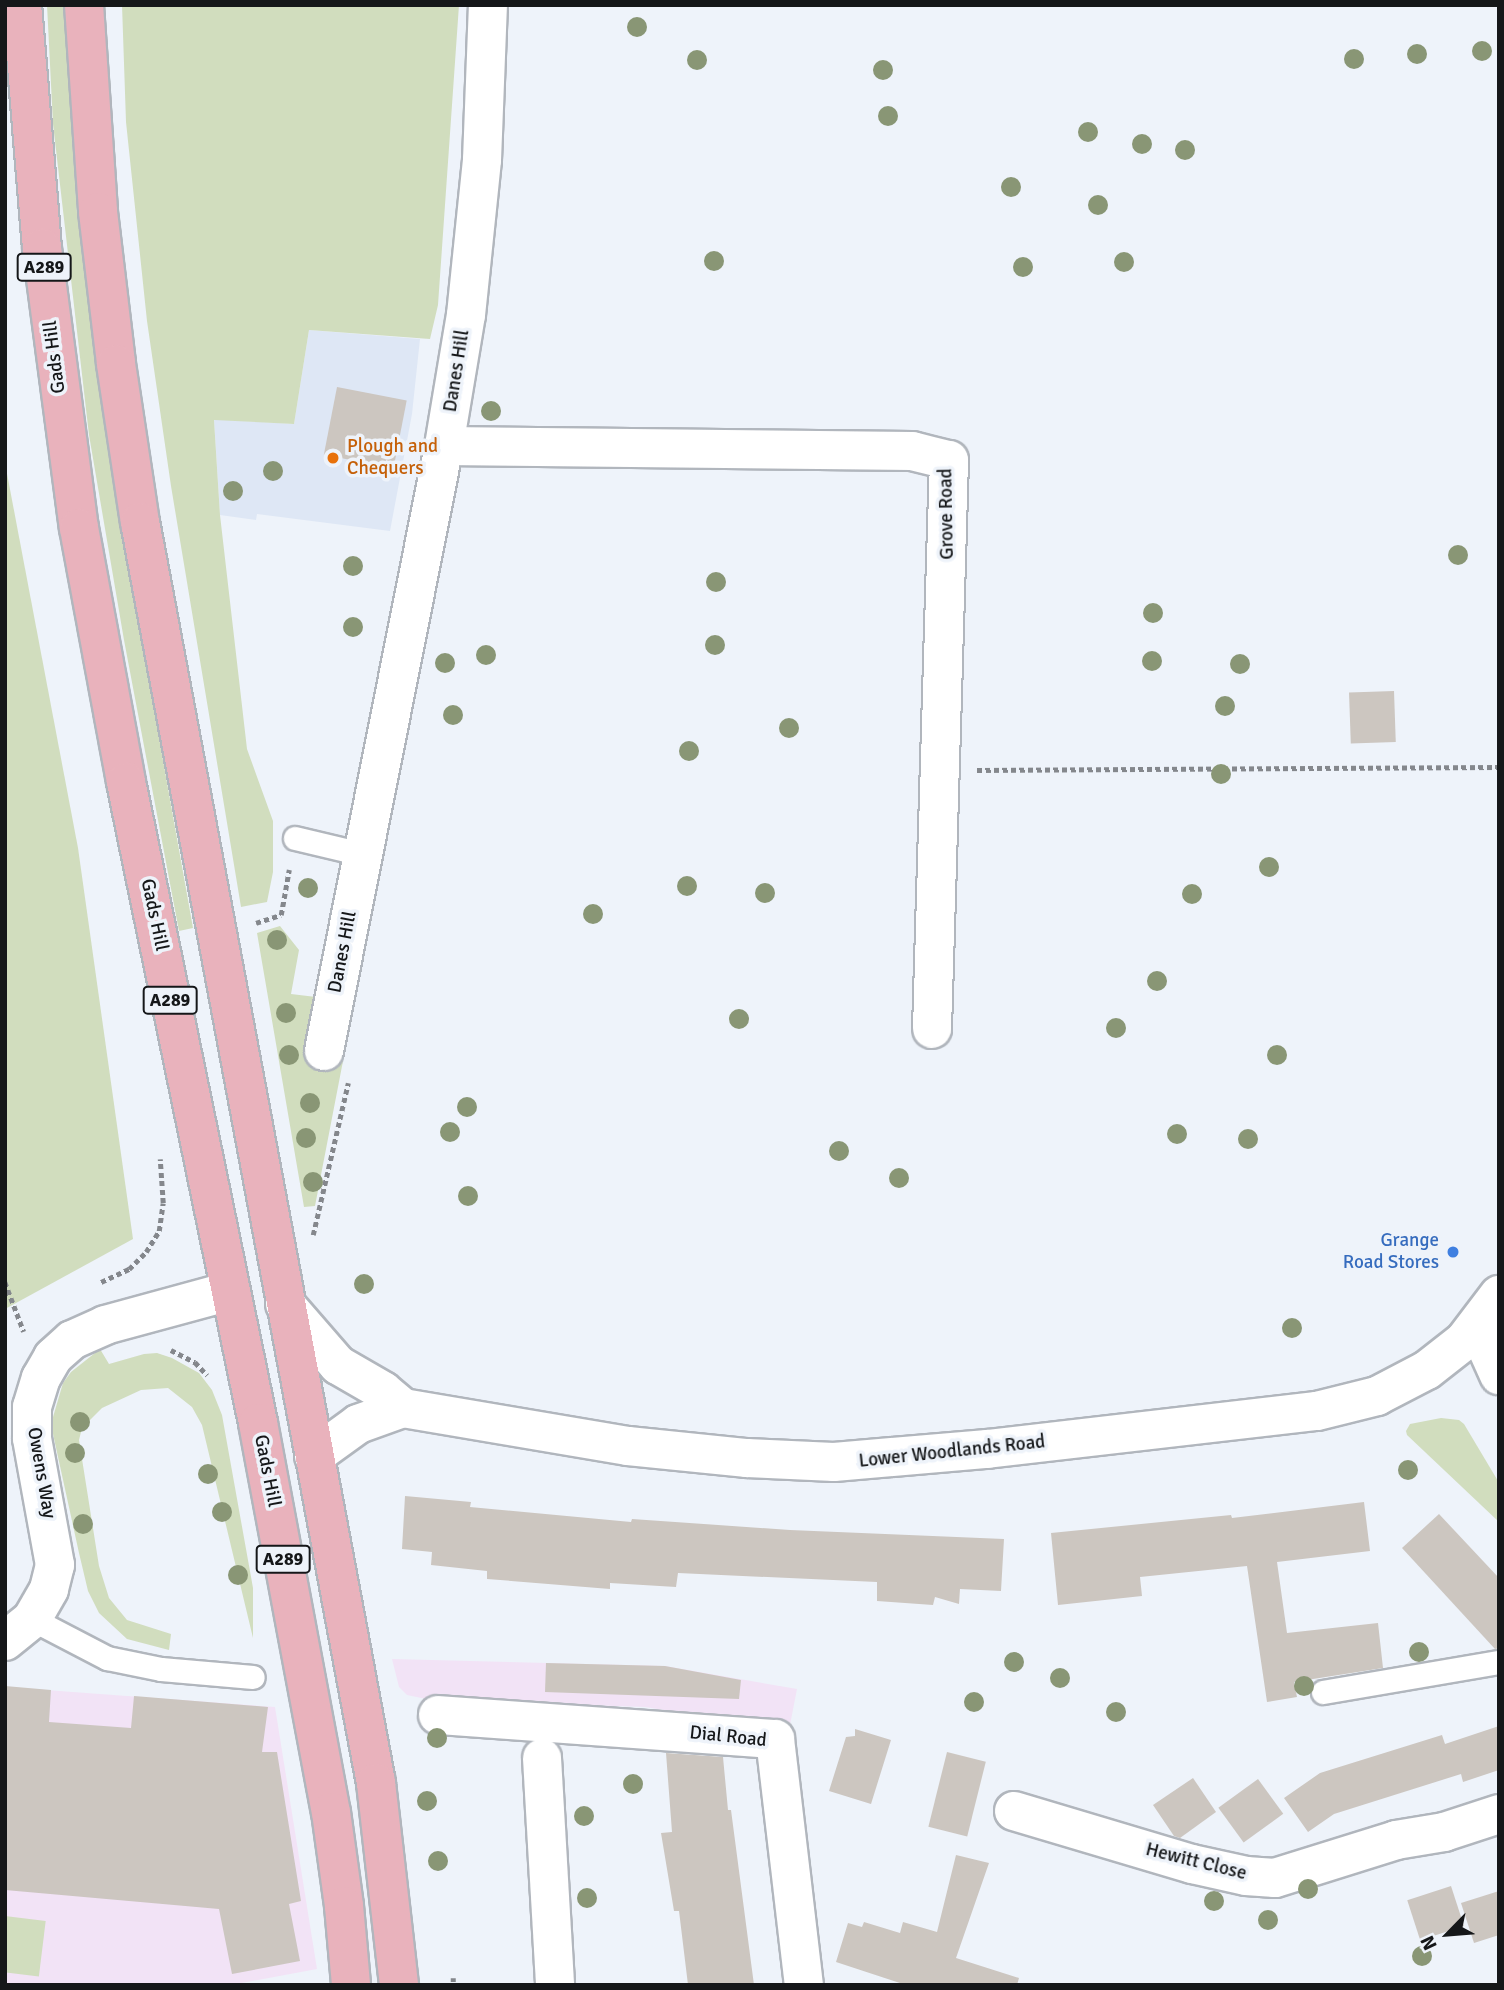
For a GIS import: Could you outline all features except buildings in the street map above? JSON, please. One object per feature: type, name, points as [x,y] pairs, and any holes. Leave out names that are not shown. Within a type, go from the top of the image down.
[{"type":"main road","name":"Gads Hill","points":[[22,5],[42,248],[79,528],[126,782],[230,1290],[331,1812],[344,1906],[351,1985]]},
{"type":"main road","name":"A289","points":[[84,5],[98,212],[116,364],[138,509],[376,1783],[399,1985]]},
{"type":"street","name":"Danes Hill","points":[[337,1062],[362,854],[444,446],[469,289],[482,160],[488,5]]},
{"type":"street","name":"Grove Road","points":[[444,446],[912,451],[949,460],[950,510],[938,770],[932,1029]]},
{"type":"street","name":"Owens Way","points":[[18,1630],[48,1589],[55,1565],[32,1438],[32,1407],[41,1378],[53,1357],[72,1340],[105,1325],[230,1290]]},
{"type":"street","name":"Lower Woodlands Road","points":[[314,1456],[358,1424],[403,1408],[685,1452],[799,1462],[865,1461],[1228,1423],[1343,1406],[1392,1390],[1427,1370],[1458,1347],[1499,1295]]},
{"type":"street","name":"Lower Woodlands Road","points":[[285,1304],[338,1365],[383,1391],[403,1408]]},
{"type":"street","points":[[1477,1326],[1499,1375]]},
{"type":"street","name":"Dial Road","points":[[438,1714],[775,1739],[804,1985]]},
{"type":"street","points":[[542,1758],[555,1985]]},
{"type":"street","name":"Hewitt Close","points":[[1014,1811],[1192,1864],[1246,1876],[1275,1878],[1391,1841],[1444,1832],[1499,1814]]},
{"type":"lane","points":[[296,838],[362,854]]},
{"type":"lane","points":[[18,1630],[107,1658],[161,1669],[253,1677]]},
{"type":"lane","points":[[1323,1692],[1499,1662]]},
{"type":"path","points":[[938,770],[1499,767]]},
{"type":"path","points":[[247,926],[281,915],[296,838]]},
{"type":"path","points":[[310,1238],[316,1231],[337,1062]]},
{"type":"path","points":[[129,1269],[146,1252],[159,1231],[163,1203]]},
{"type":"path","points":[[5,1282],[26,1336]]},
{"type":"path","points":[[167,1349],[195,1362],[210,1378]]},
{"type":"shaded area","points":[[309,330],[420,339],[412,414],[390,531],[257,514],[256,520],[220,515],[214,419],[294,424]]},
{"type":"shaded area","points":[[392,1659],[665,1666],[797,1689],[789,1730],[645,1707],[495,1702],[465,1707],[407,1695],[399,1687]]},
{"type":"shaded area","points":[[5,1687],[275,1707],[317,1969],[231,1985],[5,1985]]},
{"type":"green space","points":[[47,5],[64,5],[77,213],[108,452],[193,928],[179,931],[124,640],[89,435],[53,124]]},
{"type":"green space","points":[[122,5],[459,5],[438,305],[430,339],[309,330],[294,424],[214,420],[220,515],[247,749],[273,821],[273,872],[267,902],[241,907],[171,486],[147,321],[126,122]]},
{"type":"green space","points":[[5,463],[78,848],[133,1239],[5,1309]]},
{"type":"green space","points":[[280,926],[299,950],[291,994],[316,997],[305,1052],[343,1061],[315,1206],[304,1207],[257,933]]},
{"type":"green space","points":[[100,1349],[109,1364],[144,1354],[157,1353],[172,1358],[199,1373],[212,1390],[222,1415],[253,1588],[253,1638],[202,1425],[192,1407],[168,1388],[141,1390],[102,1408],[82,1428],[79,1440],[99,1566],[109,1598],[127,1620],[171,1634],[169,1650],[127,1639],[99,1613],[88,1591],[79,1553],[53,1434],[53,1417],[63,1383],[71,1372]]},
{"type":"green space","points":[[1441,1418],[1459,1420],[1464,1424],[1498,1481],[1499,1522],[1407,1435],[1410,1424]]},
{"type":"green space","points":[[5,1916],[46,1921],[39,1977],[5,1972]]},
{"type":"place","name":"Plough and Chequers","points":[[333,458]]},
{"type":"place","name":"Grange Road Stores","points":[[1453,1252]]}]
